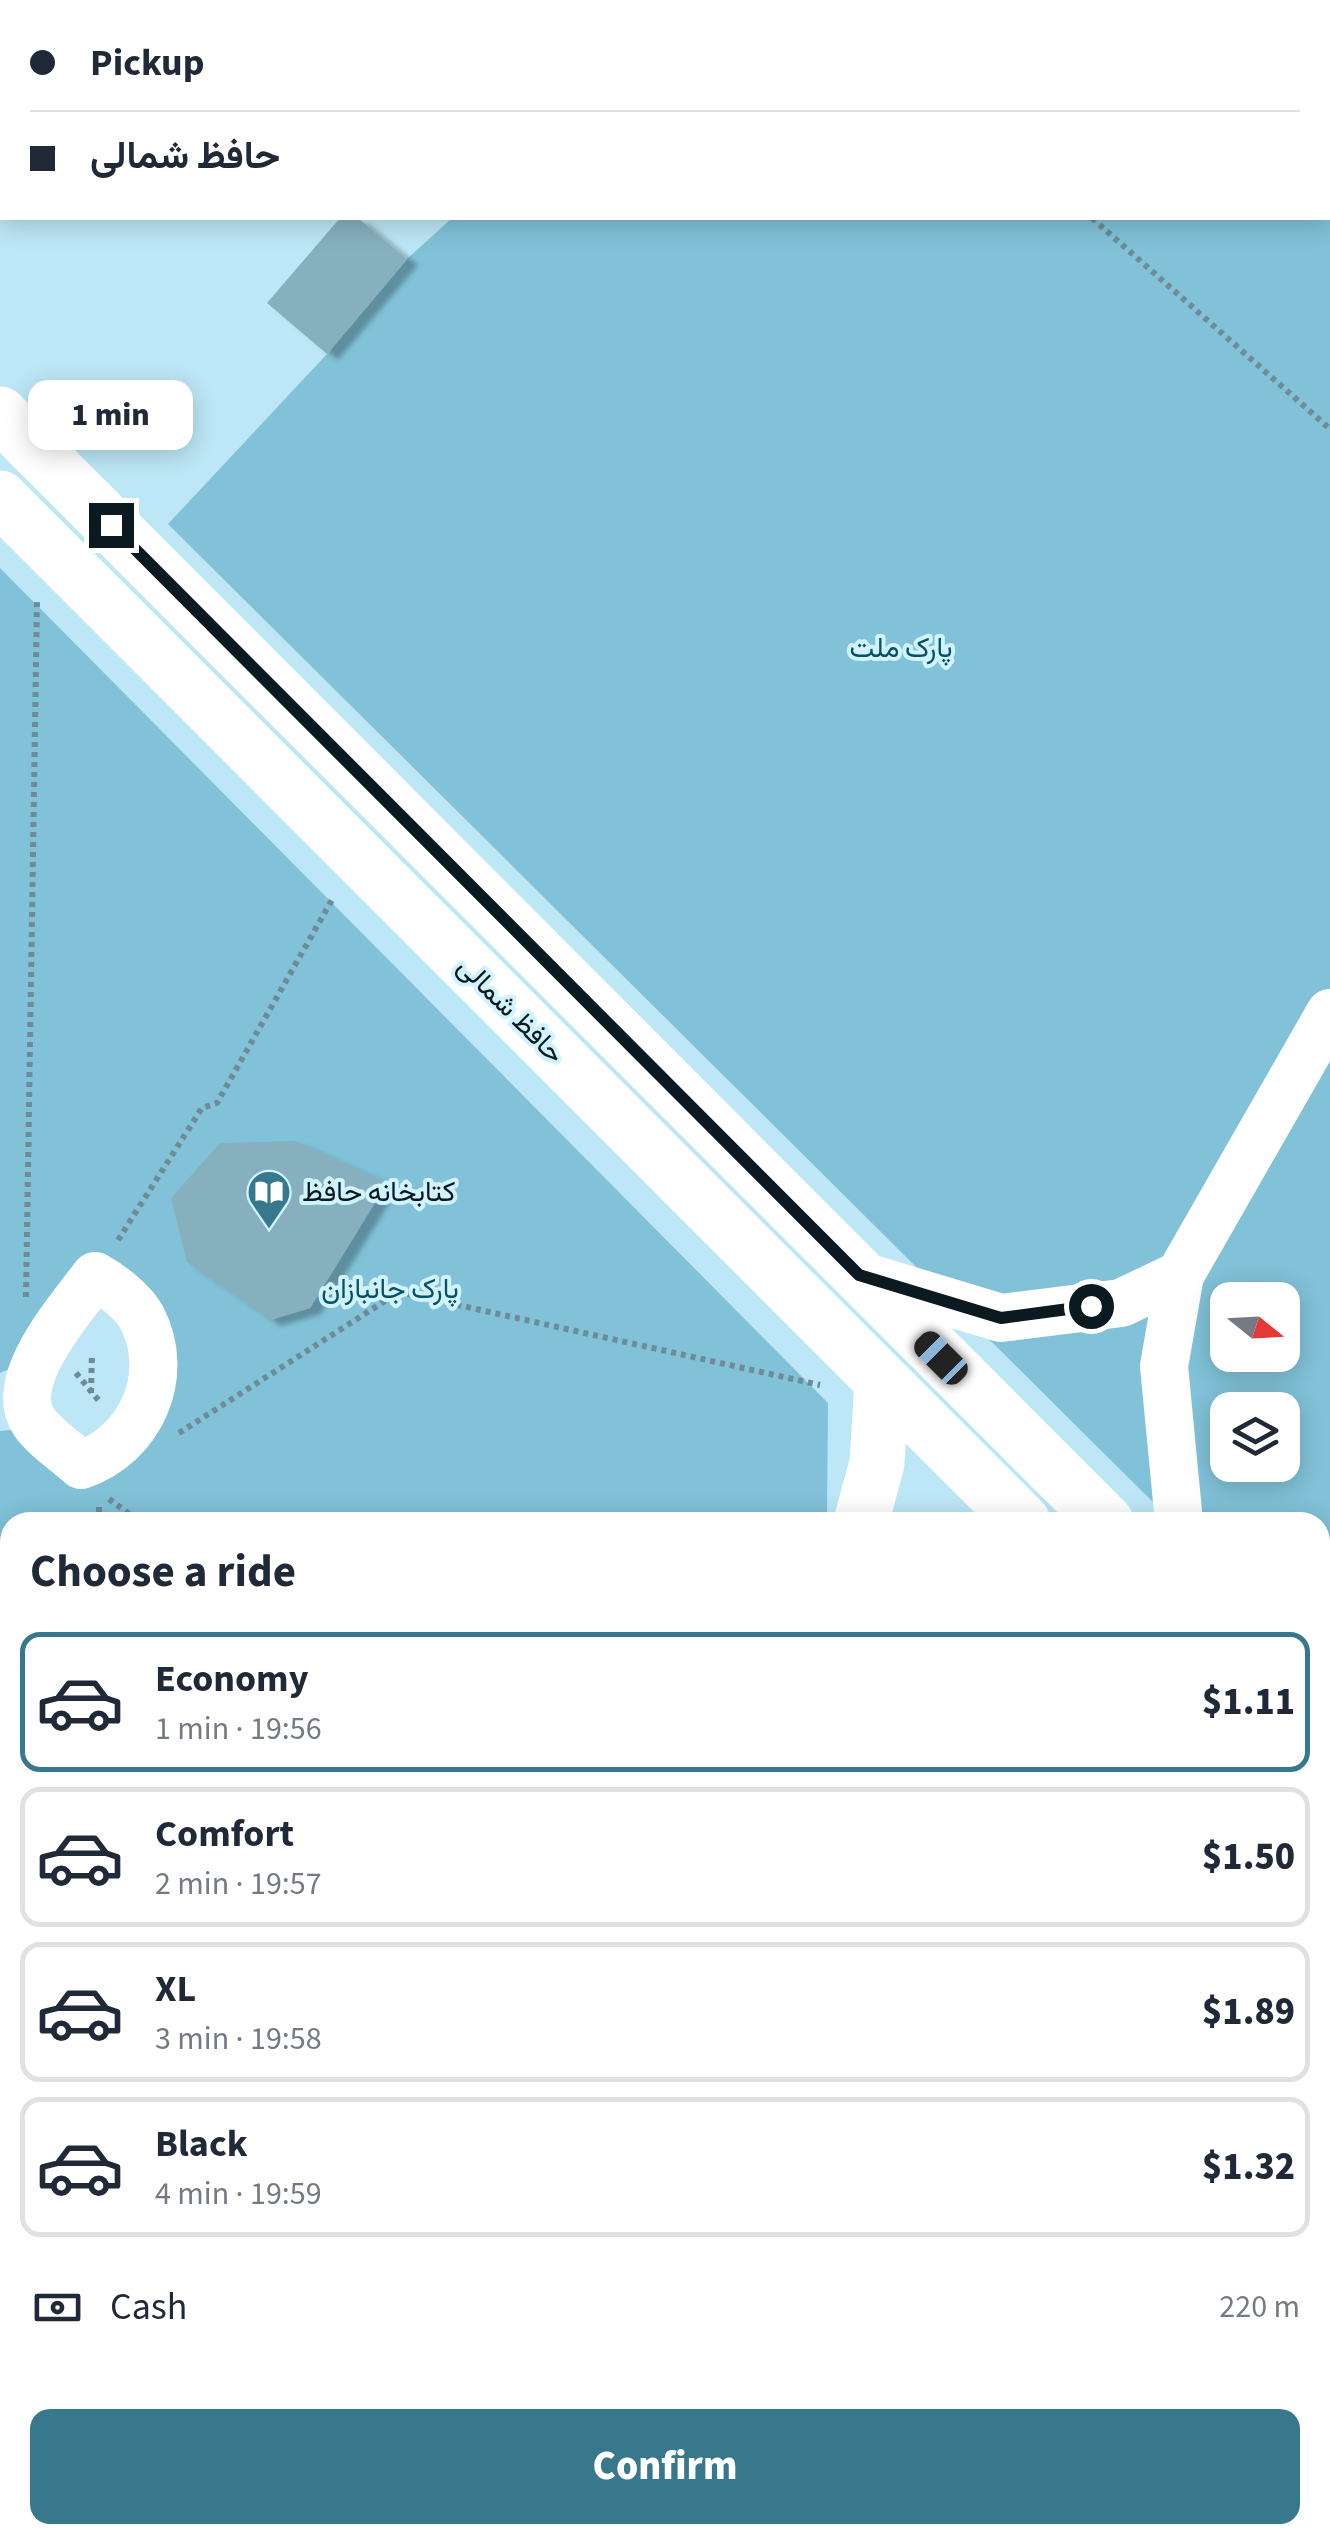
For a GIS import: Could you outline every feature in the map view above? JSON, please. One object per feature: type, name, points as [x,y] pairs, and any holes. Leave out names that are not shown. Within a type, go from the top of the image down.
[{"type":"main road","points":[[0,414],[1096,1512]]},
{"type":"main road","name":"حافظ شمالی","points":[[3,504],[357,855],[881,1390],[1012,1512]]},
{"type":"main road","points":[[864,1512],[877,1463],[881,1390]]},
{"type":"street","points":[[1178,1512],[1164,1366],[1180,1275],[1330,1013]]},
{"type":"street","points":[[859,1275],[1001,1318],[1121,1303],[1180,1275]]},
{"type":"street","points":[[95,1276],[141,1315],[150,1342],[150,1396],[131,1434],[104,1458],[81,1465],[14,1401],[30,1371],[72,1346],[95,1276]]},
{"type":"path","points":[[1094,220],[1330,428]]},
{"type":"path","points":[[55,552],[34,608],[26,1304],[72,1346],[91,1393],[131,1434],[180,1433],[399,1292],[881,1390]]},
{"type":"path","points":[[95,1276],[202,1108],[217,1103],[357,855]]},
{"type":"path","points":[[72,1346],[91,1393]]},
{"type":"path","points":[[100,1492],[127,1512]]},
{"type":"green space","name":"پارک ملت","points":[[450,220],[1330,220],[1330,1512],[1163,1512],[168,524],[327,354],[407,259]]},
{"type":"green space","name":"پارک جانبازان","points":[[0,568],[828,1403],[827,1512],[0,1512],[0,1431],[24,1429],[87,1482],[153,1428],[112,1273],[12,1368],[0,1373]]},
{"type":"building","points":[[338,220],[360,220],[407,259],[327,354],[267,303]]},
{"type":"building","name":"کتابخانه حافظ","points":[[296,1141],[387,1183],[310,1308],[270,1320],[187,1262],[171,1198],[220,1143]]},
{"type":"place","name":"کتابخانه حافظ","points":[[269,1230]]},
{"type":"route","points":[[111,525],[859,1275],[1001,1318],[1091,1306]]}]
